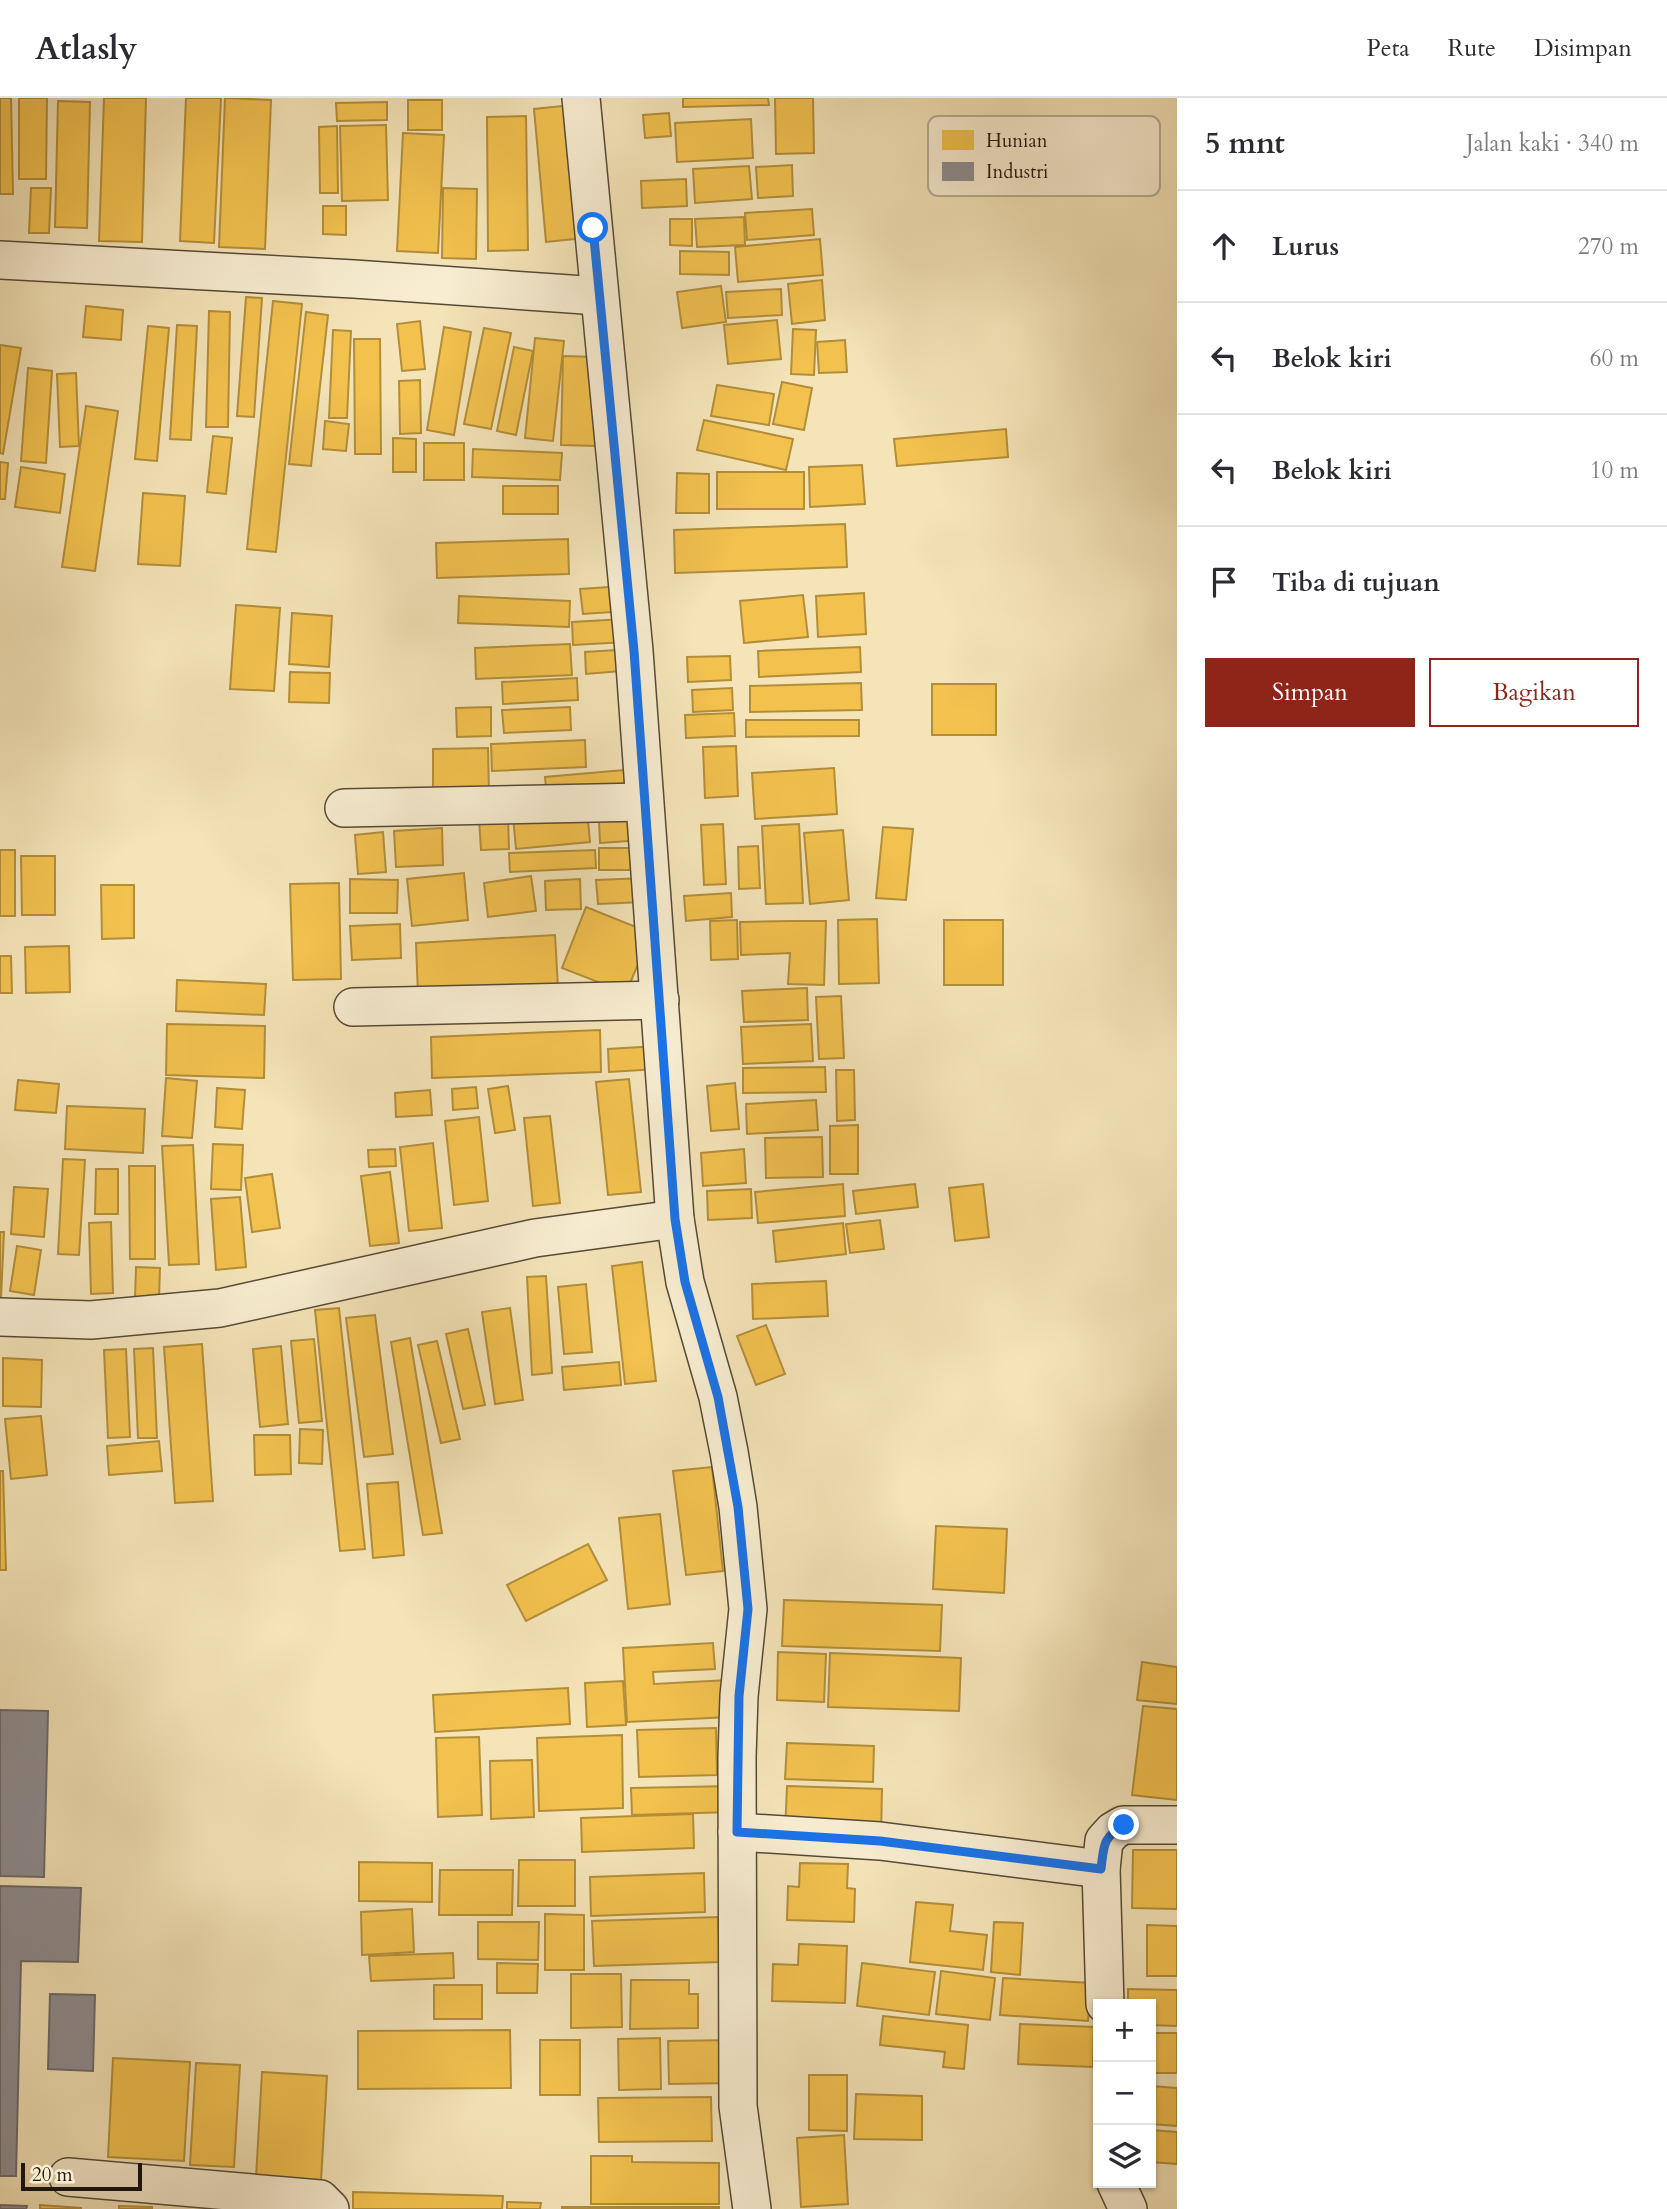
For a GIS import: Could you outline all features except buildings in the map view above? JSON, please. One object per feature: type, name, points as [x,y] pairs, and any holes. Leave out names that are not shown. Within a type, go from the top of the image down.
[{"type":"street","points":[[581,98],[634,651],[675,1219],[685,1282],[718,1397],[729,1452],[738,1507],[748,1609],[739,1696],[738,2106],[752,2209]]},
{"type":"street","points":[[0,260],[354,279],[599,296]]},
{"type":"street","points":[[344,808],[644,802]]},
{"type":"street","points":[[353,1007],[660,1000]]},
{"type":"street","points":[[0,1317],[91,1320],[220,1308],[535,1238],[675,1219]]},
{"type":"street","points":[[1105,1999],[1101,1869],[1104,1841],[1113,1831],[1124,1825],[1177,1825]]},
{"type":"street","points":[[737,1832],[880,1841],[1101,1869]]},
{"type":"street","points":[[68,2177],[320,2199],[330,2209]]},
{"type":"street","points":[[1118,2188],[1128,2209]]},
{"type":"route","points":[[593,228],[634,651],[675,1219],[685,1282],[718,1397],[729,1452],[738,1507],[748,1609],[739,1696],[737,1832],[880,1841],[1101,1869],[1104,1841],[1113,1831],[1124,1825]]}]
